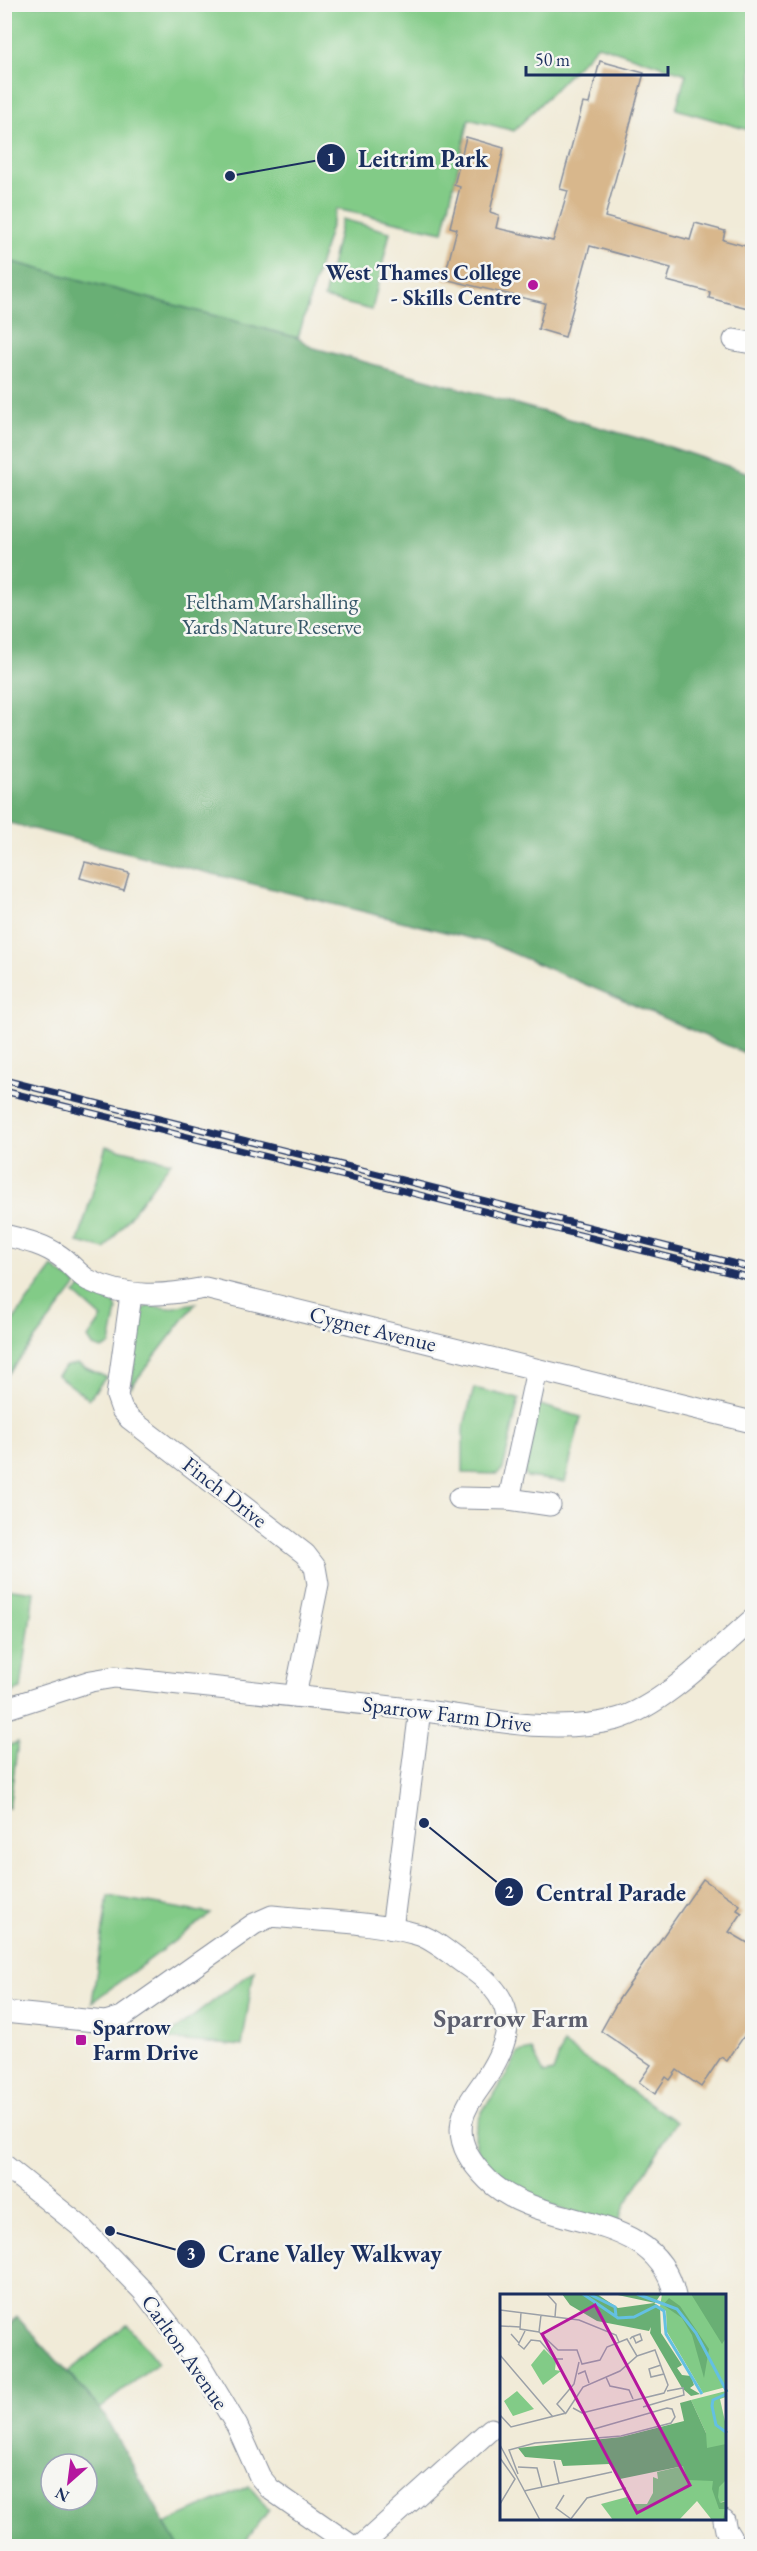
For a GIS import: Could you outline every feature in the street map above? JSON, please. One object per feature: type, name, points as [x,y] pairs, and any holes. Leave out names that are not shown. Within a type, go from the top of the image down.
[{"type":"street","name":"Cygnet Avenue","points":[[4,1235],[36,1243],[60,1256],[87,1279],[131,1295],[156,1296],[205,1288],[753,1422]]},
{"type":"street","name":"Finch Drive","points":[[131,1295],[117,1396],[122,1410],[130,1419],[305,1554],[315,1567],[318,1584],[295,1696]]},
{"type":"street","points":[[509,1499],[537,1370]]},
{"type":"street","points":[[459,1498],[509,1499],[550,1505]]},
{"type":"street","name":"Sparrow Farm Drive","points":[[4,1709],[90,1681],[115,1677],[420,1710],[534,1725],[569,1726],[619,1719],[663,1696],[753,1620]]},
{"type":"street","points":[[392,1929],[420,1710]]},
{"type":"street","points":[[4,2012],[105,2022],[122,2017],[254,1924],[272,1916],[419,1934],[486,1978],[502,1999],[509,2021],[502,2052],[468,2105],[461,2122],[462,2140],[470,2161],[490,2183],[522,2203],[624,2233],[650,2251],[672,2279],[675,2294]]},
{"type":"street","name":"Carlton Avenue","points":[[4,2165],[80,2226],[143,2291],[199,2363],[237,2426],[260,2477],[270,2489],[352,2547]]},
{"type":"street","points":[[361,2547],[490,2429]]},
{"type":"street","points":[[723,2521],[736,2547]]},
{"type":"green space","points":[[4,5],[752,5],[752,131],[676,109],[686,74],[598,45],[514,131],[469,119],[443,232],[336,209],[298,338],[5,260]]},
{"type":"green space","points":[[342,219],[390,232],[372,310],[324,298]]},
{"type":"green space","name":"Feltham Marshalling Yards Nature Reserve","points":[[5,260],[298,338],[311,347],[670,447],[752,474],[752,1056],[489,943],[5,822]]},
{"type":"green space","points":[[106,1146],[171,1162],[105,1249],[78,1242]]},
{"type":"green space","points":[[53,1267],[77,1285],[5,1378],[5,1331]]},
{"type":"green space","points":[[82,1287],[115,1303],[117,1310],[110,1345],[102,1349],[93,1346],[88,1338],[102,1318],[75,1294]]},
{"type":"green space","points":[[196,1303],[131,1387],[141,1310],[148,1306],[169,1308]]},
{"type":"green space","points":[[77,1364],[106,1377],[89,1399],[57,1375],[66,1366]]},
{"type":"green space","points":[[474,1388],[519,1399],[503,1469],[497,1474],[463,1473],[463,1429]]},
{"type":"green space","points":[[537,1404],[581,1417],[565,1482],[527,1477],[522,1468]]},
{"type":"green space","points":[[5,1588],[34,1592],[21,1689],[5,1695]]},
{"type":"green space","points":[[18,1742],[9,1808],[5,1807],[5,1747]]},
{"type":"green space","points":[[108,1896],[211,1914],[92,2002]]},
{"type":"green space","points":[[254,1970],[242,2046],[164,2039]]},
{"type":"green space","points":[[563,2044],[676,2122],[625,2205],[618,2226],[575,2214],[523,2194],[501,2180],[484,2164],[476,2144],[479,2117],[501,2085],[518,2053],[532,2050],[544,2074],[553,2072]]},
{"type":"green space","points":[[17,2317],[100,2408],[178,2546],[5,2546],[5,2331]]},
{"type":"green space","points":[[127,2324],[158,2363],[100,2408],[68,2372]]},
{"type":"green space","points":[[249,2486],[269,2510],[242,2546],[178,2546],[165,2524]]},
{"type":"building","points":[[600,61],[644,73],[605,217],[690,240],[695,223],[725,231],[723,240],[753,248],[753,290],[748,308],[709,298],[710,292],[667,281],[671,268],[590,246],[565,337],[538,329],[545,303],[444,279],[457,229],[450,227],[460,187],[454,185],[466,137],[504,148],[490,212],[499,215],[496,228],[553,241],[568,191],[560,189],[583,103],[589,104]]},
{"type":"building","points":[[85,862],[129,873],[124,890],[80,878]]},
{"type":"building","points":[[703,1879],[740,1905],[737,1910],[742,1913],[729,1932],[753,1946],[753,2023],[727,2061],[721,2057],[701,2087],[677,2070],[670,2080],[666,2077],[655,2094],[639,2082],[651,2065],[601,2031],[619,1999]]},
{"type":"railway","points":[[4,1080],[752,1268]]},
{"type":"railway","points":[[4,1091],[752,1278]]},
{"type":"place","name":"Leitrim Park","points":[[230,176]]},
{"type":"place","name":"West Thames College - Skills Centre","points":[[533,285]]},
{"type":"place","name":"Central Parade","points":[[424,1823]]},
{"type":"place","name":"Sparrow Farm Drive","points":[[81,2040]]},
{"type":"place","name":"Crane Valley Walkway","points":[[110,2231]]},
{"type":"district","name":"Sparrow Farm","points":[[511,2018]]}]
